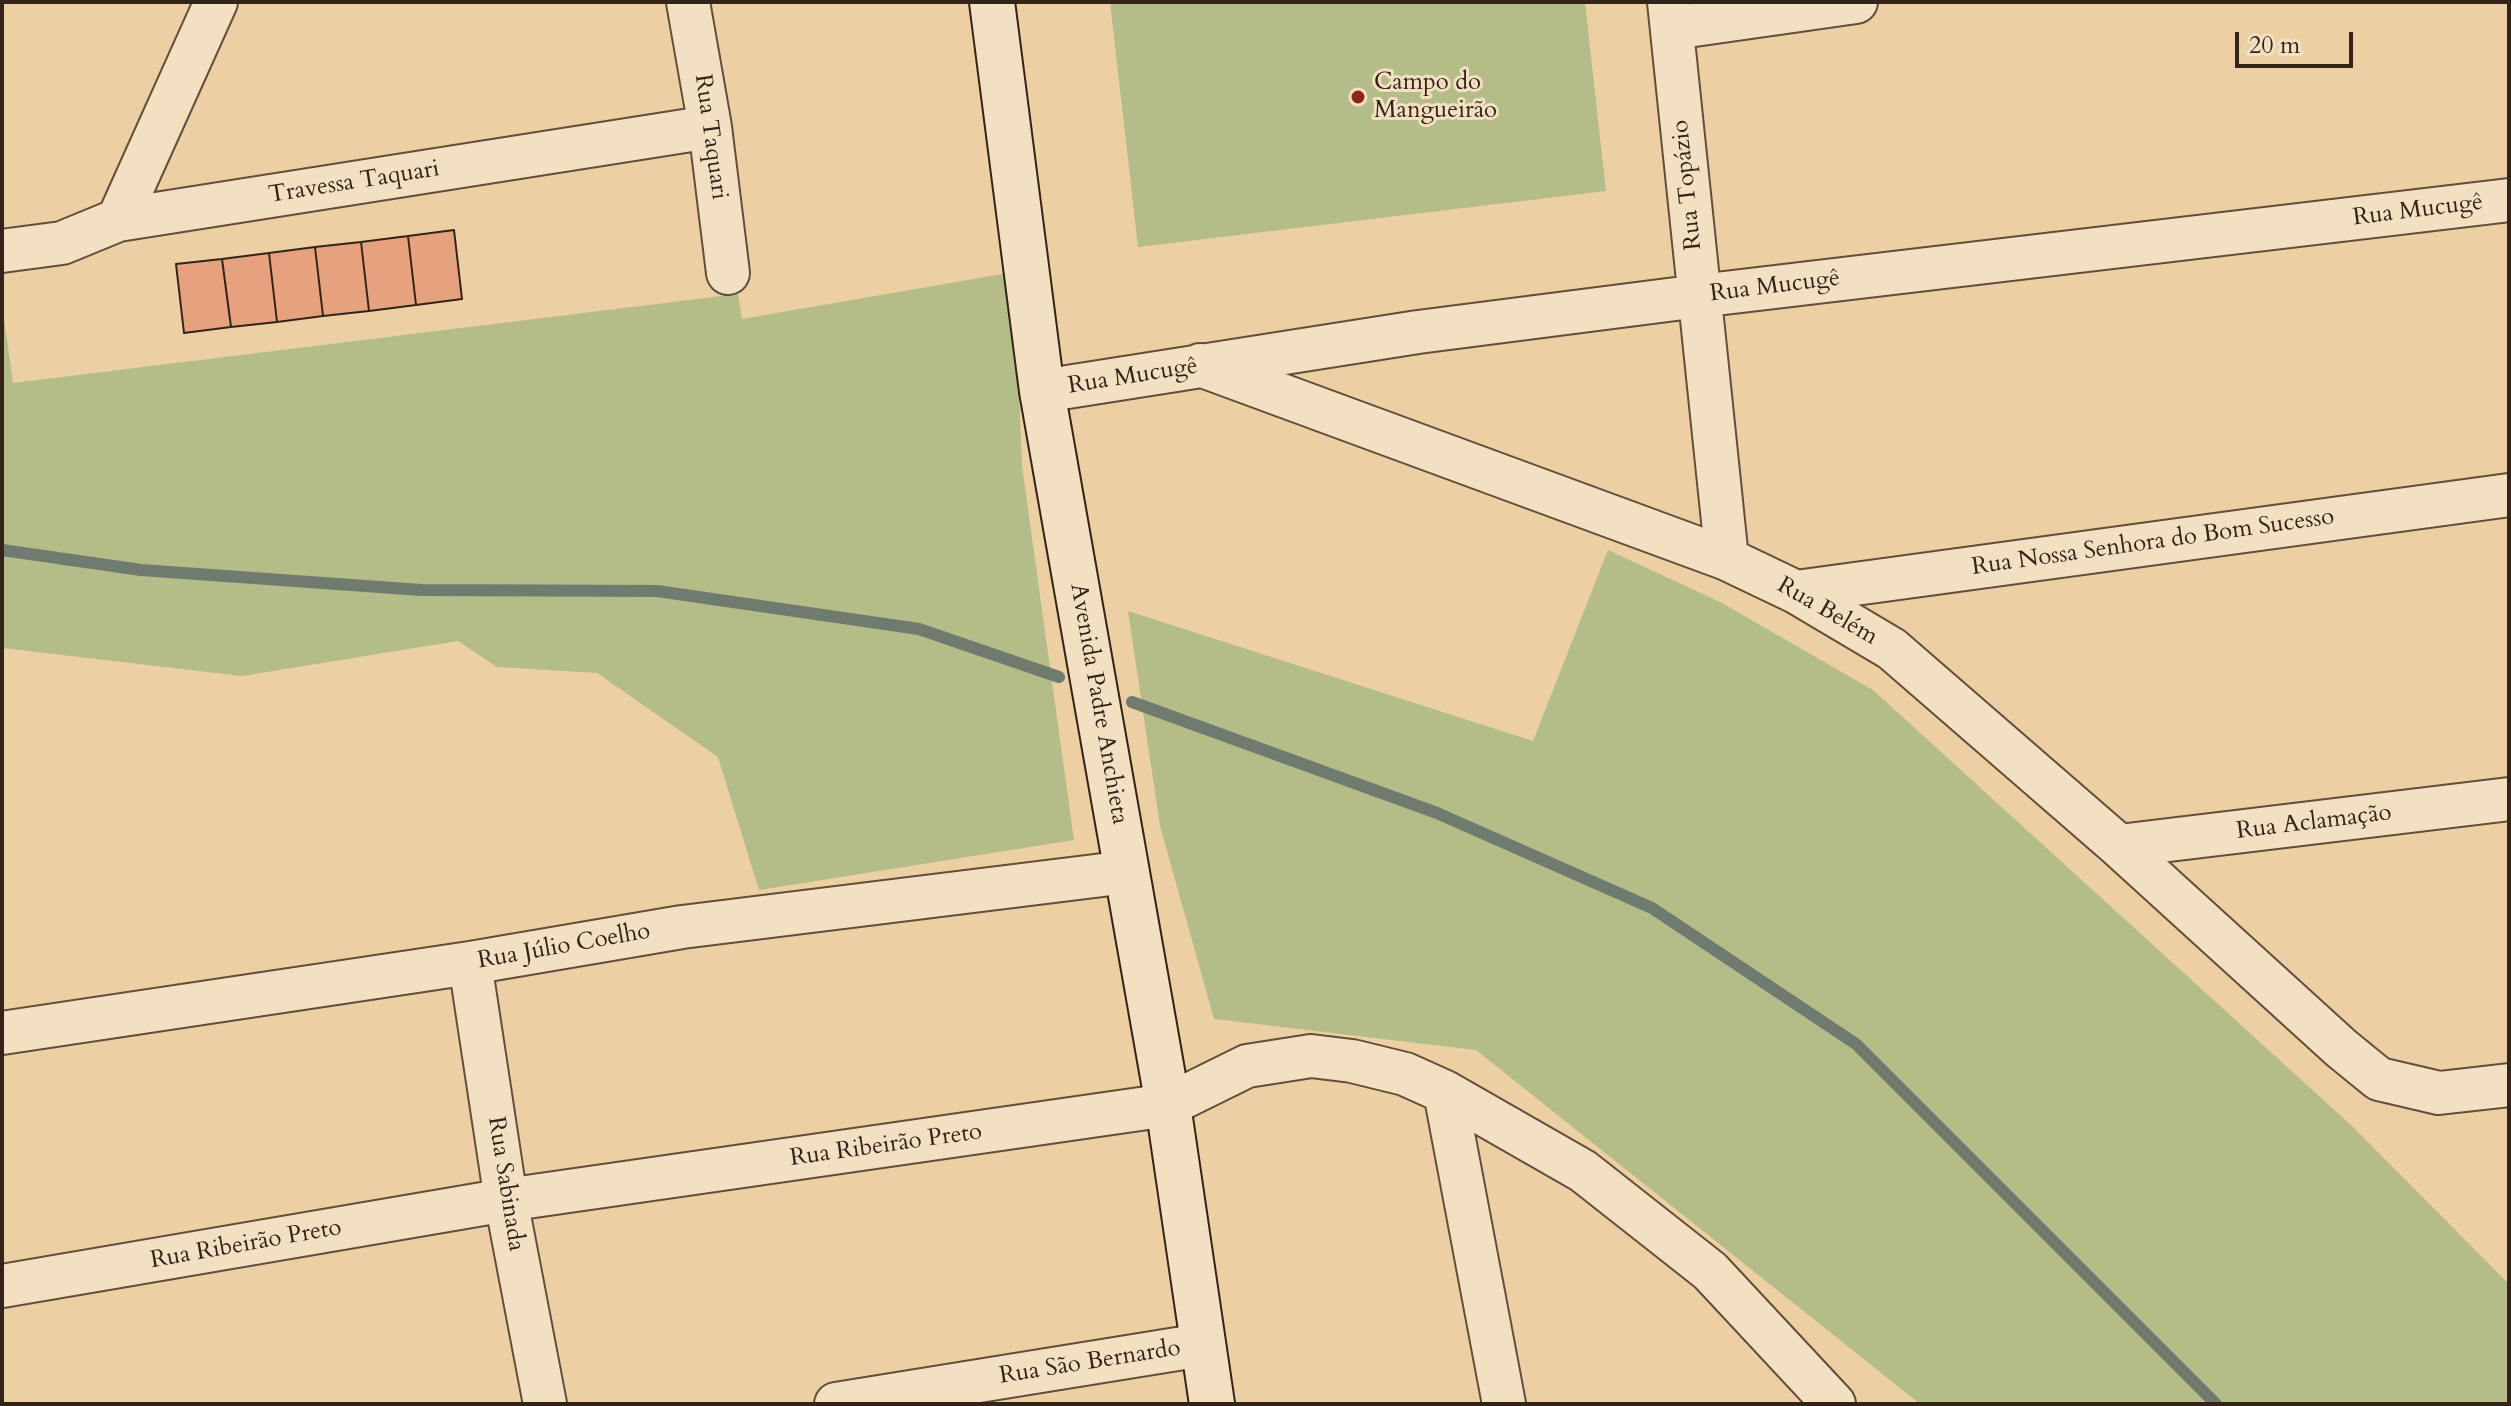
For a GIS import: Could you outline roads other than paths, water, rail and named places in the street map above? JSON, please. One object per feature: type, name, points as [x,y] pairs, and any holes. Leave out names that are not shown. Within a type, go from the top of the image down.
[{"type":"street","points":[[118,220],[216,2]]},
{"type":"street","name":"Rua Taquari","points":[[688,2],[710,127],[728,273]]},
{"type":"street","name":"Avenida Padre Anchieta","points":[[992,2],[1042,391],[1168,1105],[1212,1404]]},
{"type":"street","points":[[1671,15],[1856,2]]},
{"type":"street","name":"Rua Topázio","points":[[1671,15],[1727,559]]},
{"type":"street","name":"Travessa Taquari","points":[[2,251],[62,243],[118,220],[710,127]]},
{"type":"street","name":"Rua Mucugê","points":[[1042,391],[1418,332],[2509,200]]},
{"type":"street","name":"Rua Belém","points":[[1200,365],[1727,559],[1796,592],[1892,649],[2119,846],[2379,1079],[2439,1093],[2509,1085]]},
{"type":"street","name":"Rua Nossa Senhora do Bom Sucesso","points":[[1796,592],[2509,495]]},
{"type":"street","name":"Rua Aclamação","points":[[2119,846],[2509,799]]},
{"type":"street","name":"Rua Júlio Coelho","points":[[2,1033],[470,963],[682,927],[1127,872]]},
{"type":"street","name":"Rua Sabinada","points":[[470,963],[506,1200],[545,1404]]},
{"type":"street","name":"Rua Ribeirão Preto","points":[[2,1286],[506,1200],[1168,1105],[1247,1066],[1311,1056],[1352,1061],[1405,1074],[1445,1092],[1583,1171],[1710,1271],[1834,1404]]},
{"type":"street","points":[[1445,1092],[1504,1404]]},
{"type":"street","name":"Rua São Bernardo","points":[[836,1404],[1202,1345]]},
{"type":"waterway","points":[[2,550],[141,570],[421,590],[657,591],[919,629],[1059,677]]},
{"type":"waterway","points":[[1132,702],[1437,813],[1652,908],[1856,1044],[2216,1404]]},
{"type":"place","name":"Campo do Mangueirão","points":[[1358,97]]}]
